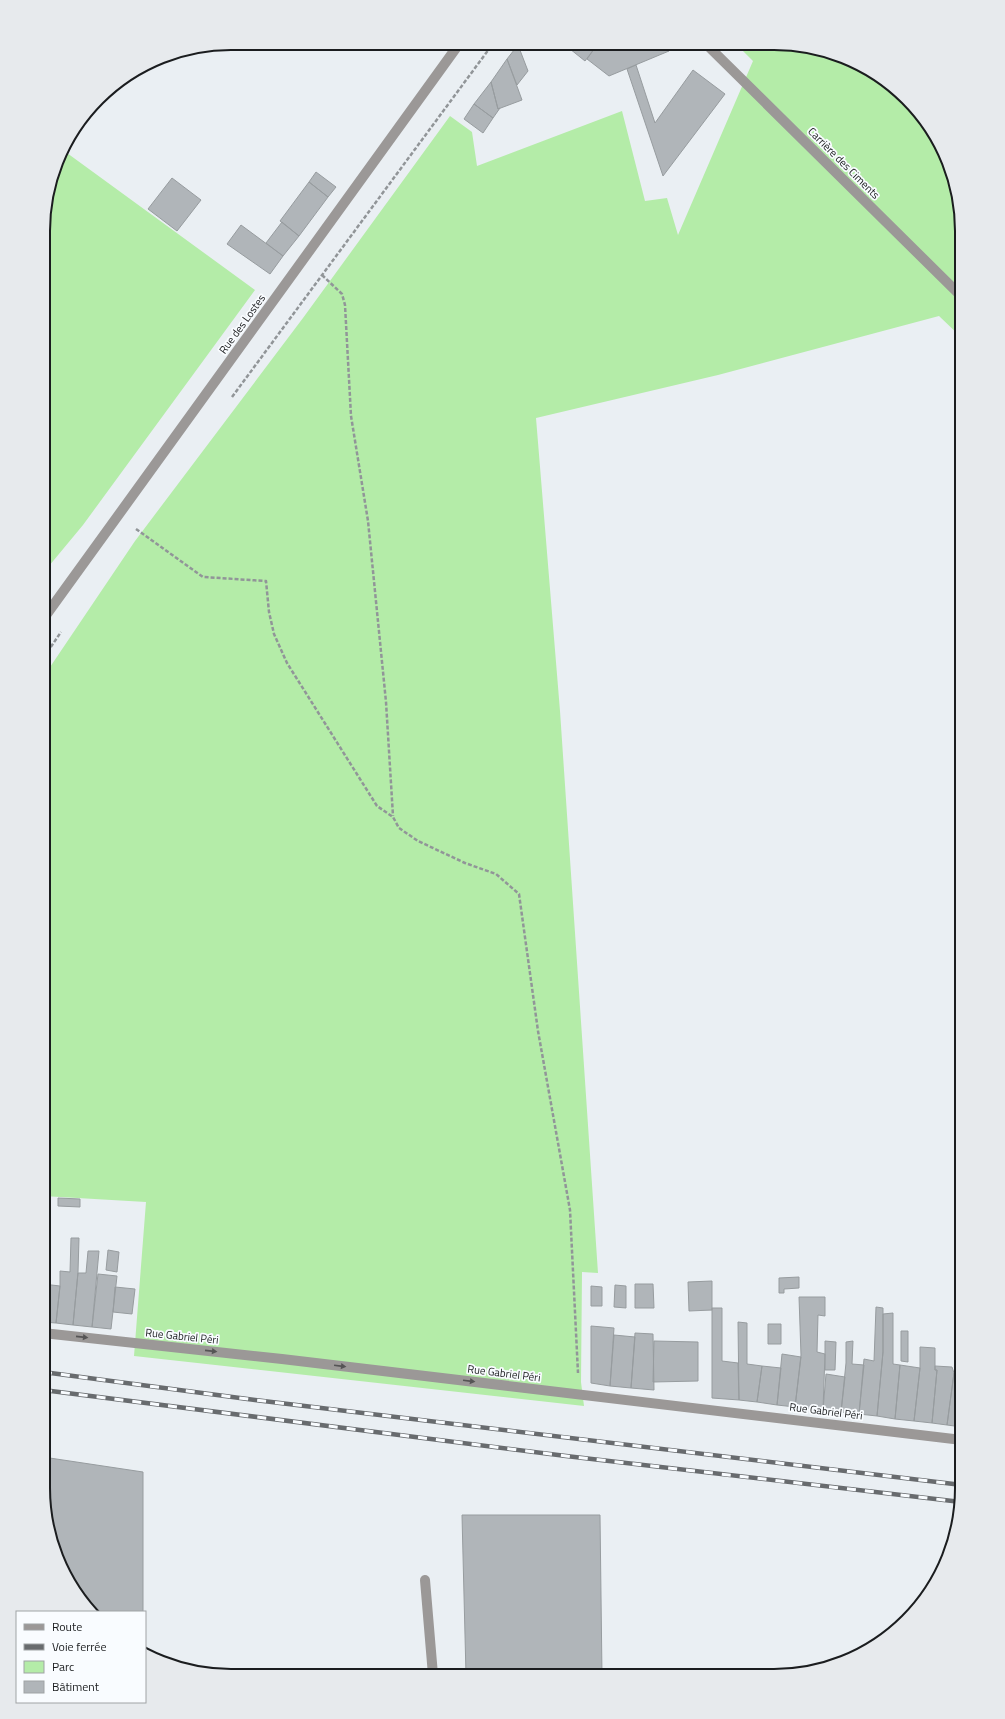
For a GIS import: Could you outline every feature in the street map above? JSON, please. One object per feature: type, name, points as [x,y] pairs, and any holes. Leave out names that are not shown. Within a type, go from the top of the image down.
[{"type":"street","name":"Rue des Lostes","points":[[50,610],[455,50]]},
{"type":"street","name":"Carrière des Ciments","points":[[712,50],[955,291]]},
{"type":"street","name":"Rue Gabriel Péri","points":[[50,1334],[290,1360],[955,1439]]},
{"type":"street","points":[[425,1580],[432,1669]]},
{"type":"path","points":[[228,403],[488,50]]},
{"type":"path","points":[[322,275],[342,294],[345,305],[351,416],[368,521],[386,702],[393,817],[399,828],[418,841],[465,863],[496,874],[519,894],[538,1031],[570,1210],[579,1394]]},
{"type":"path","points":[[140,523],[136,529],[203,577],[266,581],[274,634],[287,663],[377,806],[393,817]]},
{"type":"path","points":[[50,648],[62,631]]},
{"type":"green space","points":[[742,50],[786,50],[809,53],[843,64],[864,74],[884,87],[902,103],[918,121],[931,140],[941,162],[952,196],[955,219],[955,331],[939,316],[718,375],[536,418],[560,711],[598,1273],[582,1272],[581,1382],[584,1406],[134,1356],[146,1202],[50,1196],[50,667],[135,541],[303,318],[450,116],[472,132],[477,166],[622,111],[645,201],[667,198],[678,235],[753,61]]},
{"type":"green space","points":[[68,154],[255,290],[83,525],[50,565],[50,219],[56,184]]},
{"type":"building","points":[[514,50],[520,50],[528,71],[517,85],[507,59]]},
{"type":"building","points":[[571,50],[593,50],[585,61]]},
{"type":"building","points":[[593,50],[669,51],[609,76],[587,59]]},
{"type":"building","points":[[507,59],[522,100],[498,109],[491,82]]},
{"type":"building","points":[[636,65],[655,123],[693,70],[725,94],[663,176],[627,69]]},
{"type":"building","points":[[491,82],[498,109],[500,108],[493,118],[474,104]]},
{"type":"building","points":[[474,104],[493,118],[483,133],[464,119]]},
{"type":"building","points":[[316,172],[336,187],[328,197],[309,182]]},
{"type":"building","points":[[172,178],[201,200],[177,231],[148,209]]},
{"type":"building","points":[[309,182],[328,197],[299,236],[280,221]]},
{"type":"building","points":[[282,222],[299,236],[283,256],[266,243]]},
{"type":"building","points":[[241,225],[283,256],[270,274],[227,244]]},
{"type":"building","points":[[58,1198],[80,1199],[80,1207],[58,1206]]},
{"type":"building","points":[[71,1238],[79,1238],[78,1272],[73,1325],[56,1323],[60,1271],[70,1272]]},
{"type":"building","points":[[108,1250],[119,1252],[117,1272],[106,1270]]},
{"type":"building","points":[[88,1251],[99,1251],[92,1327],[73,1325],[78,1273],[86,1273]]},
{"type":"building","points":[[98,1274],[117,1276],[111,1329],[92,1327]]},
{"type":"building","points":[[799,1277],[799,1288],[784,1289],[784,1293],[779,1293],[779,1278]]},
{"type":"building","points":[[712,1281],[712,1310],[689,1311],[688,1282]]},
{"type":"building","points":[[635,1284],[653,1284],[654,1308],[635,1308]]},
{"type":"building","points":[[50,1285],[60,1286],[56,1323],[50,1323]]},
{"type":"building","points":[[615,1285],[626,1286],[626,1308],[614,1307]]},
{"type":"building","points":[[591,1286],[602,1287],[602,1306],[591,1306]]},
{"type":"building","points":[[115,1287],[135,1289],[132,1314],[113,1312]]},
{"type":"building","points":[[799,1297],[825,1297],[825,1316],[818,1315],[817,1352],[825,1354],[823,1410],[795,1407],[801,1355]]},
{"type":"building","points":[[876,1307],[883,1308],[883,1352],[877,1416],[859,1414],[864,1359],[874,1361]]},
{"type":"building","points":[[712,1308],[722,1308],[722,1361],[738,1363],[739,1400],[712,1398]]},
{"type":"building","points":[[893,1313],[893,1364],[900,1365],[895,1419],[877,1416],[883,1352],[883,1314]]},
{"type":"building","points":[[738,1322],[747,1323],[747,1364],[762,1366],[757,1402],[739,1400]]},
{"type":"building","points":[[768,1324],[781,1324],[781,1344],[768,1344]]},
{"type":"building","points":[[591,1326],[614,1328],[610,1386],[591,1383]]},
{"type":"building","points":[[901,1331],[908,1331],[908,1362],[901,1361]]},
{"type":"building","points":[[635,1333],[653,1334],[654,1390],[631,1388]]},
{"type":"building","points":[[614,1335],[635,1337],[631,1388],[610,1386]]},
{"type":"building","points":[[654,1341],[698,1342],[698,1381],[653,1382]]},
{"type":"building","points":[[825,1341],[836,1342],[835,1370],[825,1370]]},
{"type":"building","points":[[853,1341],[852,1364],[864,1365],[859,1414],[841,1412],[846,1363],[846,1342]]},
{"type":"building","points":[[920,1347],[935,1348],[935,1370],[937,1370],[932,1423],[914,1421],[920,1368]]},
{"type":"building","points":[[782,1354],[801,1357],[795,1407],[777,1405]]},
{"type":"building","points":[[900,1365],[920,1368],[914,1421],[895,1419]]},
{"type":"building","points":[[762,1366],[781,1368],[777,1405],[757,1402]]},
{"type":"building","points":[[935,1366],[952,1367],[954,1373],[947,1425],[932,1423],[937,1370],[935,1370]]},
{"type":"building","points":[[955,1373],[955,1426],[947,1425]]},
{"type":"building","points":[[826,1374],[845,1377],[841,1412],[823,1410]]},
{"type":"building","points":[[50,1458],[143,1472],[143,1611],[99,1611],[87,1598],[74,1578],[56,1535],[50,1500]]},
{"type":"building","points":[[462,1515],[600,1515],[602,1669],[466,1669]]},
{"type":"railway","points":[[50,1373],[255,1400],[955,1484]]},
{"type":"railway","points":[[50,1391],[566,1456],[955,1501]]}]
